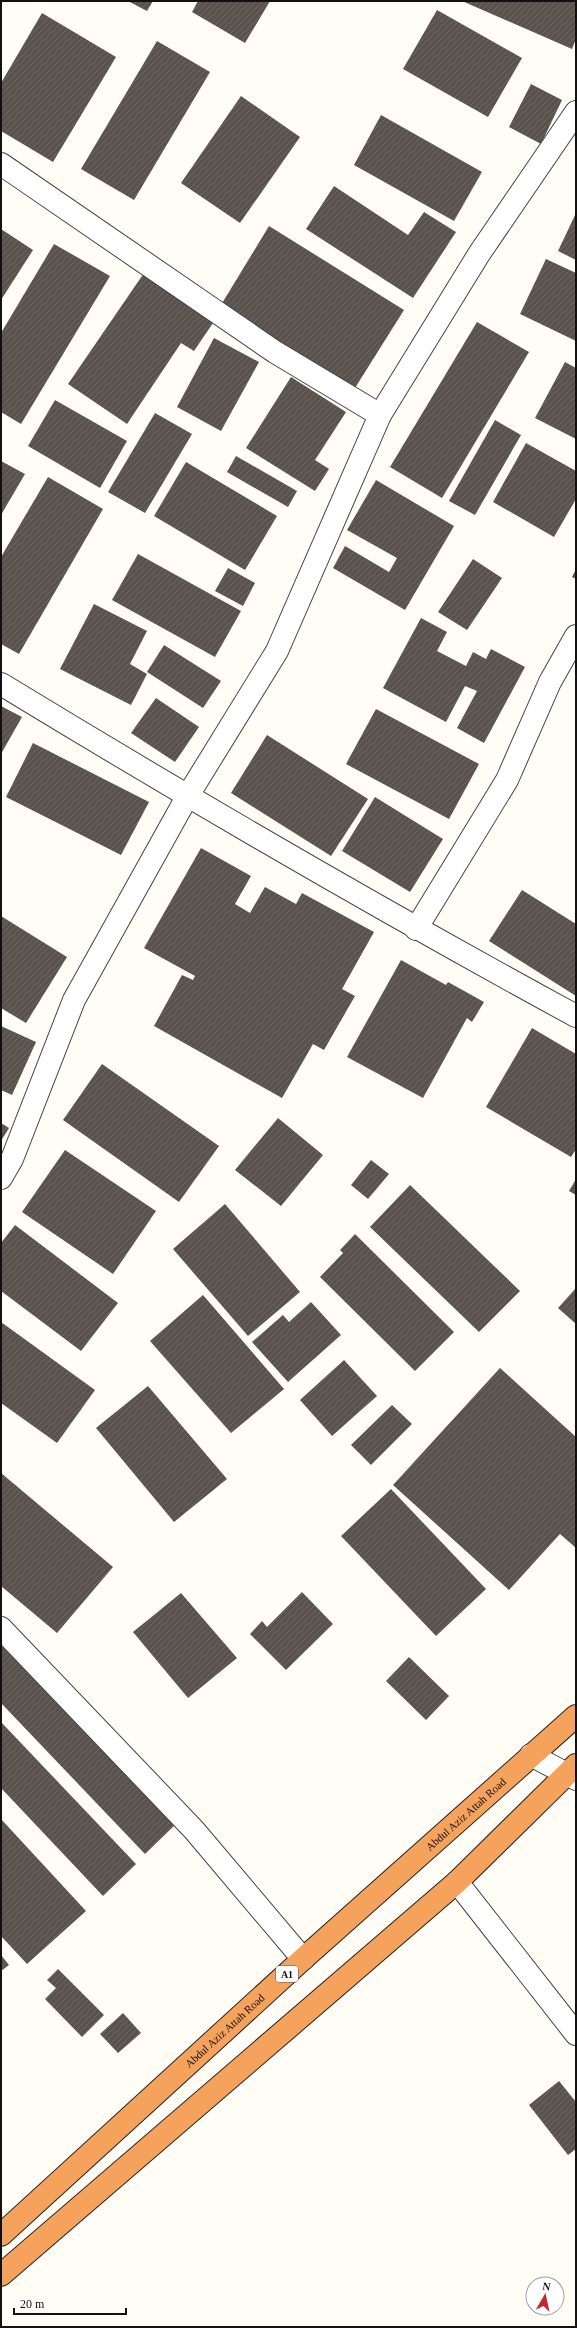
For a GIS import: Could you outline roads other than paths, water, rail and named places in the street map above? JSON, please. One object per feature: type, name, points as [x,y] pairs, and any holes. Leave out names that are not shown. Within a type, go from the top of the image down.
[{"type":"highway","name":"Abdul Aziz Attah Road","points":[[1,2235],[303,1959],[576,1716]]},
{"type":"highway","points":[[1,2275],[457,1882],[572,1773]]},
{"type":"street","points":[[1,1178],[12,1159],[74,1000],[187,797],[277,651],[380,415],[479,254],[576,112]]},
{"type":"street","points":[[1,164],[275,352],[380,415]]},
{"type":"street","points":[[416,929],[507,780],[550,682],[576,636]]},
{"type":"street","points":[[1,684],[187,797],[416,929],[576,1016]]},
{"type":"street","points":[[1,1628],[194,1830],[303,1959]]},
{"type":"street","points":[[531,1755],[572,1773]]},
{"type":"street","points":[[457,1882],[576,2034]]}]
